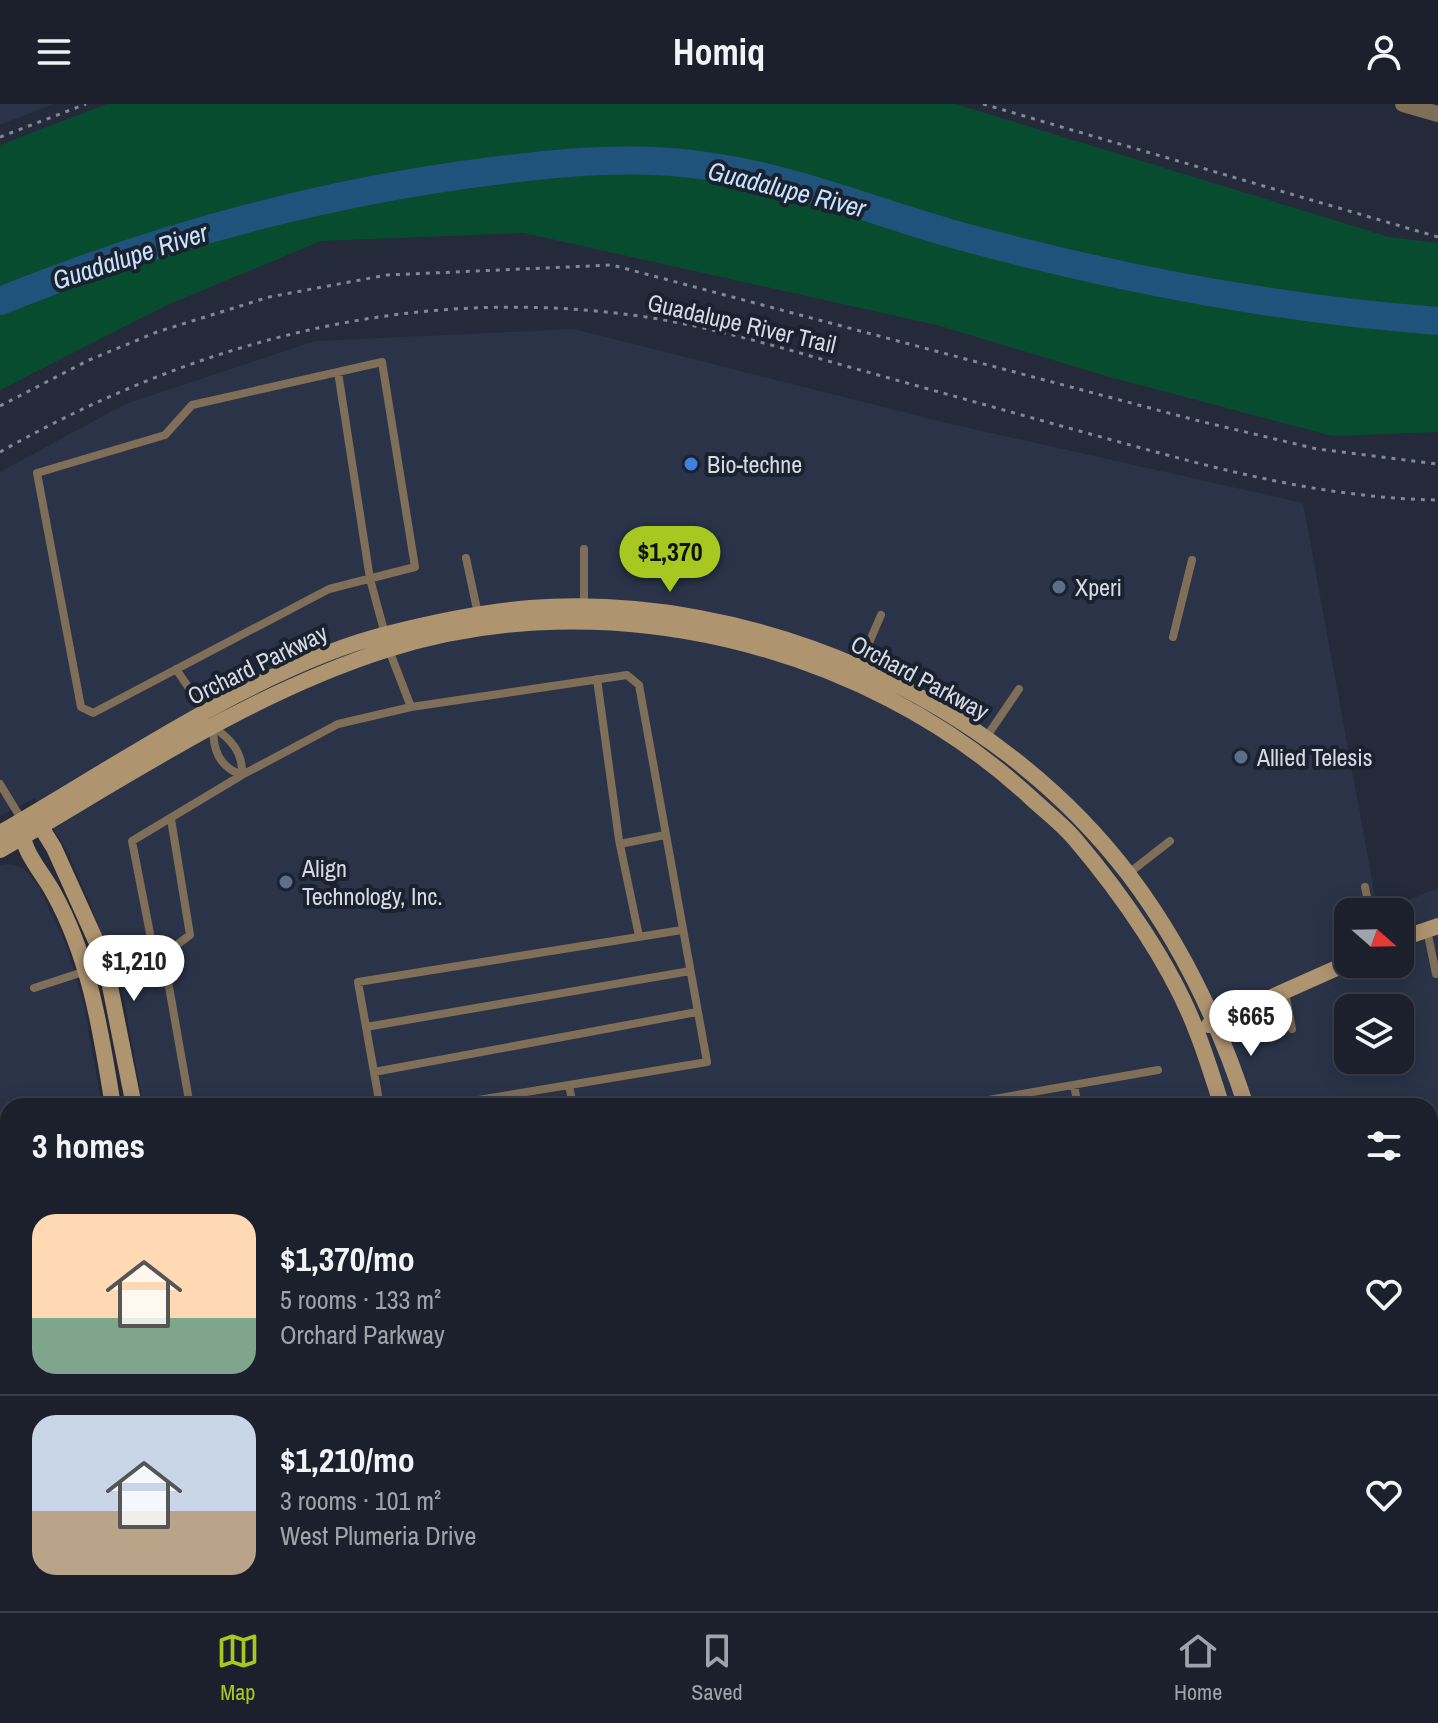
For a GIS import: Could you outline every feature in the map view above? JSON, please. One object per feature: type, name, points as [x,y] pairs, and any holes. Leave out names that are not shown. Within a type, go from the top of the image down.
[{"type":"main road","name":"Orchard Parkway","points":[[0,833],[210,720],[387,641],[478,614],[652,611],[720,622],[791,641],[985,739],[1034,775],[1083,822],[1128,874],[1183,958],[1216,1021],[1243,1098]]},
{"type":"main road","name":"Orchard Parkway","points":[[387,641],[583,614]]},
{"type":"main road","name":"Orchard Parkway","points":[[855,674],[966,745],[1013,782],[1072,836],[1112,887],[1151,945],[1197,1031],[1219,1098]]},
{"type":"main road","name":"Orchard Parkway","points":[[0,850],[210,720]]},
{"type":"main road","points":[[966,745],[985,739]]},
{"type":"main road","points":[[111,1098],[87,970],[65,914],[20,838],[22,820],[41,827],[75,887],[105,961],[132,1098]]},
{"type":"main road","points":[[1112,887],[1128,874]]},
{"type":"main road","points":[[1414,934],[1433,928]]},
{"type":"main road","points":[[87,970],[105,961]]},
{"type":"main road","points":[[1197,1031],[1334,969]]},
{"type":"street","points":[[1403,104],[1431,110]]},
{"type":"lane","points":[[382,362],[415,567],[329,589],[93,713],[81,707],[37,473],[165,435],[192,405],[338,372],[382,362]]},
{"type":"lane","points":[[338,372],[370,579],[387,641],[411,707]]},
{"type":"lane","points":[[583,614],[584,549]]},
{"type":"lane","points":[[466,558],[478,614]]},
{"type":"lane","points":[[1173,637],[1192,560]]},
{"type":"lane","points":[[855,674],[881,615]]},
{"type":"lane","points":[[176,669],[210,720],[229,737],[243,761],[242,775]]},
{"type":"lane","points":[[189,1098],[168,981],[154,954],[148,946],[114,952],[105,961],[119,967],[151,960],[154,954],[132,841],[242,775],[338,724],[411,707],[627,675],[639,685],[707,1062],[490,1098]]},
{"type":"lane","points":[[597,679],[620,844],[639,936]]},
{"type":"lane","points":[[985,739],[1019,689]]},
{"type":"lane","points":[[210,720],[213,747],[228,770],[242,775]]},
{"type":"lane","points":[[0,784],[22,820]]},
{"type":"lane","points":[[154,954],[174,947],[190,935],[171,819]]},
{"type":"lane","points":[[620,844],[665,835]]},
{"type":"lane","points":[[1128,874],[1170,841]]},
{"type":"lane","points":[[1365,887],[1367,898]]},
{"type":"lane","points":[[1433,928],[1436,974]]},
{"type":"lane","points":[[379,1098],[358,982],[682,930]]},
{"type":"lane","points":[[34,988],[87,970]]},
{"type":"lane","points":[[366,1027],[690,971]]},
{"type":"lane","points":[[1285,992],[1292,1029]]},
{"type":"lane","points":[[374,1072],[697,1012]]},
{"type":"lane","points":[[1000,1098],[1158,1070]]},
{"type":"lane","points":[[569,1085],[571,1098]]},
{"type":"lane","points":[[1074,1085],[1076,1098]]},
{"type":"path","points":[[0,137],[86,104]]},
{"type":"path","points":[[983,104],[1438,237]]},
{"type":"path","points":[[0,406],[89,360],[157,332],[269,297],[387,275],[612,265],[1210,424],[1317,449],[1438,464]]},
{"type":"path","name":"Guadalupe River Trail","points":[[0,452],[119,390],[207,356],[278,335],[351,320],[439,310],[526,307],[589,310],[713,330],[1251,478],[1344,495],[1438,500]]},
{"type":"shaded area","points":[[0,104],[53,104],[0,125]]},
{"type":"shaded area","points":[[574,329],[938,421],[1303,503],[1375,898],[1334,898],[1334,978],[1414,978],[1414,898],[1438,888],[1438,1098],[142,1098],[124,999],[91,905],[67,851],[35,798],[0,816],[0,472],[125,404],[315,341]]},
{"type":"shaded area","points":[[0,865],[23,868],[38,885],[67,946],[84,1005],[101,1098],[0,1098]]},
{"type":"green space","points":[[107,104],[956,104],[1389,237],[1438,243],[1438,432],[1332,436],[1106,376],[937,325],[524,233],[321,241],[165,306],[0,390],[0,145]]},
{"type":"waterway","name":"Guadalupe River","points":[[0,301],[181,237],[304,204],[493,171],[627,160],[707,166],[772,179],[964,237],[1140,279],[1318,309],[1438,321]]},
{"type":"place","name":"Bio-techne","points":[[691,464]]},
{"type":"place","name":"Xperi","points":[[1059,587]]},
{"type":"place","name":"Allied Telesis","points":[[1241,757]]},
{"type":"place","name":"Align Technology, Inc.","points":[[286,882]]}]
